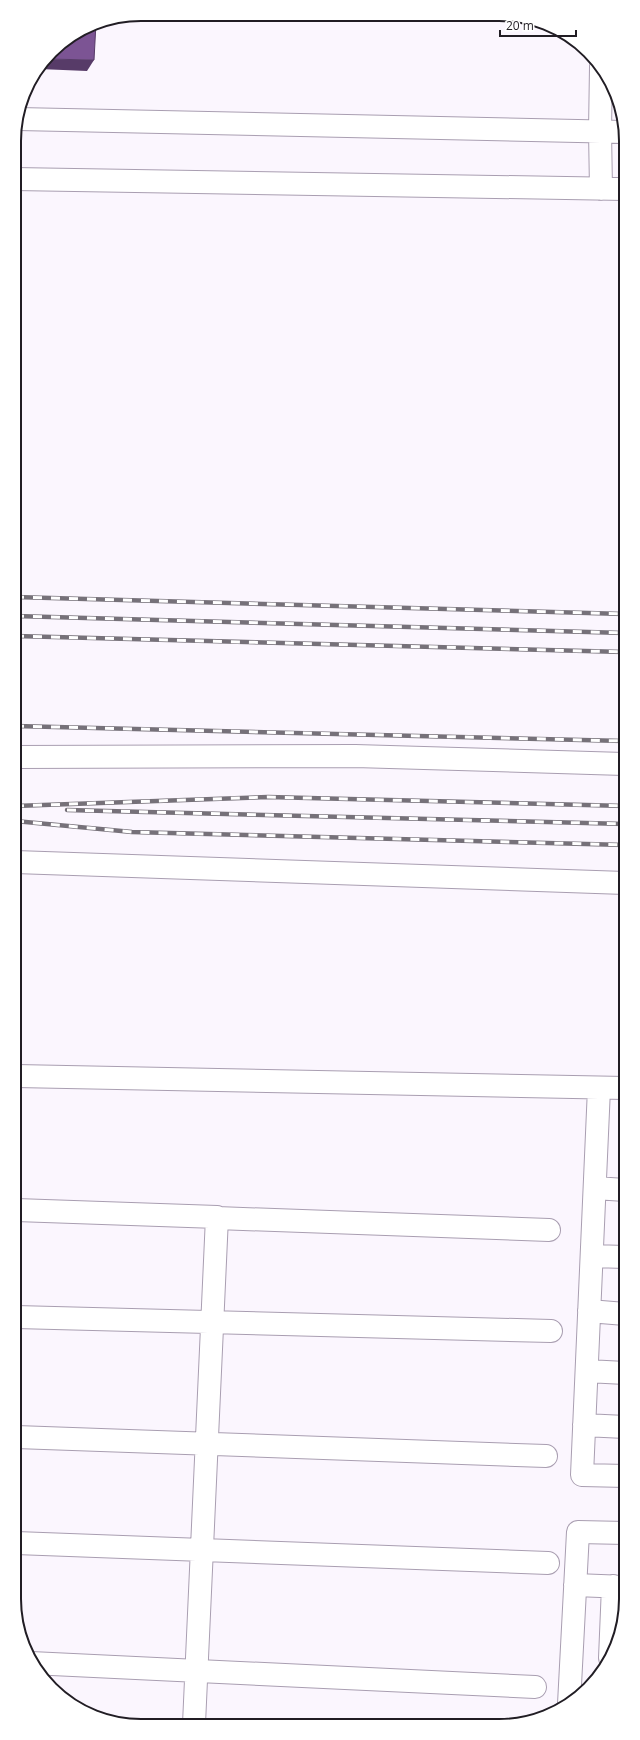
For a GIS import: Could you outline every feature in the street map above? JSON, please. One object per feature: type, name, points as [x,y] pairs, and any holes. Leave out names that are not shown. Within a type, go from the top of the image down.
[{"type":"street","points":[[601,78],[601,189]]},
{"type":"street","points":[[23,119],[618,132]]},
{"type":"street","points":[[21,179],[619,189]]},
{"type":"street","points":[[21,757],[355,756],[619,764]]},
{"type":"street","points":[[21,862],[619,883]]},
{"type":"street","points":[[21,1076],[619,1088]]},
{"type":"street","points":[[599,1088],[582,1475],[619,1476]]},
{"type":"street","points":[[595,1188],[619,1190]]},
{"type":"street","points":[[21,1210],[549,1230]]},
{"type":"street","points":[[194,1719],[217,1218]]},
{"type":"street","points":[[592,1256],[619,1257]]},
{"type":"street","points":[[589,1311],[619,1314]]},
{"type":"street","points":[[21,1317],[551,1331]]},
{"type":"street","points":[[587,1371],[619,1373]]},
{"type":"street","points":[[584,1425],[619,1427]]},
{"type":"street","points":[[21,1437],[546,1456]]},
{"type":"street","points":[[569,1696],[578,1532],[619,1533]]},
{"type":"street","points":[[21,1543],[548,1563]]},
{"type":"street","points":[[575,1585],[619,1586]]},
{"type":"street","points":[[613,1636],[619,1593]]},
{"type":"street","points":[[39,1663],[535,1687]]},
{"type":"building","points":[[96,30],[94,60],[53,59],[74,41]]},
{"type":"railway","points":[[21,597],[619,614]]},
{"type":"railway","points":[[21,616],[619,633]]},
{"type":"railway","points":[[21,636],[619,652]]},
{"type":"railway","points":[[21,726],[619,741]]},
{"type":"railway","points":[[21,806],[268,797],[619,806]]},
{"type":"railway","points":[[67,810],[619,824]]},
{"type":"railway","points":[[21,822],[132,832],[619,845]]}]
